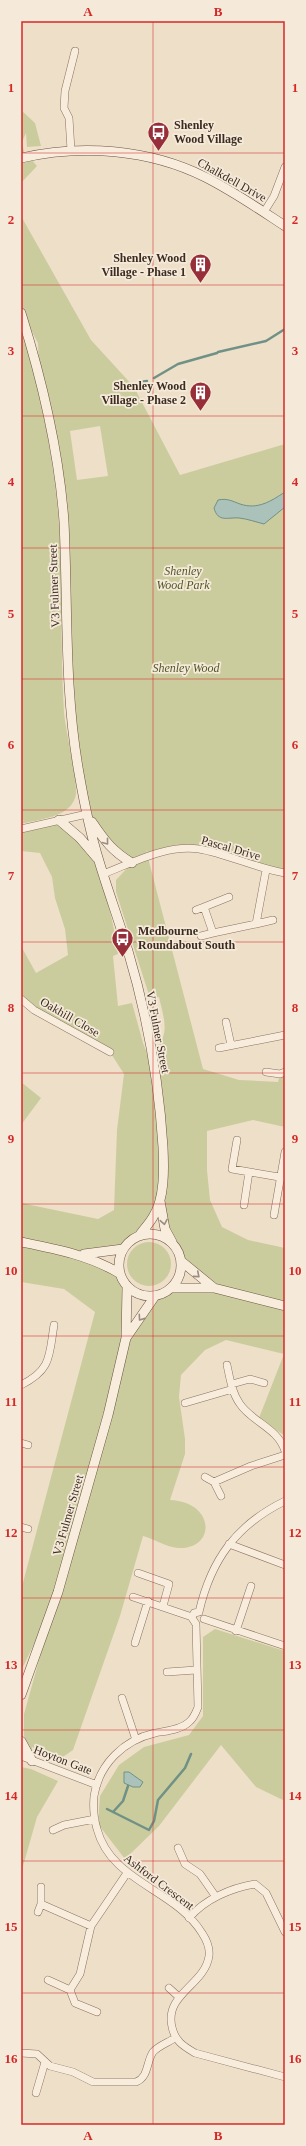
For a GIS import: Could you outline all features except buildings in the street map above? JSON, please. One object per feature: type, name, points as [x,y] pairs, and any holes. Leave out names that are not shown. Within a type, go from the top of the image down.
[{"type":"street","points":[[71,150],[69,118],[64,108],[64,103],[65,91],[75,51]]},
{"type":"street","name":"Chalkdell Drive","points":[[21,158],[71,150],[133,154],[181,167],[210,179],[285,226]]},
{"type":"street","points":[[264,212],[274,196],[285,167]]},
{"type":"street","name":"V3 Fulmer Street","points":[[21,313],[39,372],[55,449],[64,519],[69,697],[79,772],[87,814],[99,861],[137,983],[150,1041],[163,1150],[160,1199],[165,1229],[172,1243]]},
{"type":"street","points":[[21,829],[87,814],[106,844],[118,855],[132,863]]},
{"type":"street","points":[[59,820],[80,838],[99,861]]},
{"type":"street","name":"Pascal Drive","points":[[103,874],[132,863],[182,849],[198,849],[266,870],[285,872]]},
{"type":"street","points":[[256,924],[266,870]]},
{"type":"street","points":[[196,910],[230,897]]},
{"type":"street","points":[[204,907],[213,933]]},
{"type":"street","points":[[201,936],[273,920]]},
{"type":"street","name":"Oakhill Close","points":[[21,999],[34,1010],[110,1052]]},
{"type":"street","points":[[226,1022],[231,1045]]},
{"type":"street","points":[[219,1048],[285,1035]]},
{"type":"street","points":[[266,1072],[280,1074],[285,1072]]},
{"type":"street","points":[[237,1140],[232,1169],[283,1178]]},
{"type":"street","points":[[274,1215],[283,1178],[285,1152]]},
{"type":"street","points":[[244,1205],[249,1172]]},
{"type":"street","name":"V3 Fulmer Street","points":[[139,1236],[154,1216],[160,1199]]},
{"type":"street","points":[[119,1274],[119,1256],[128,1242],[139,1236],[156,1234],[172,1243],[178,1251],[181,1261],[179,1276],[172,1288]]},
{"type":"street","points":[[21,1242],[81,1255],[102,1263],[119,1274],[127,1288],[140,1295],[155,1296],[172,1288],[214,1288],[285,1306]]},
{"type":"street","points":[[81,1255],[123,1249]]},
{"type":"street","points":[[181,1261],[214,1288]]},
{"type":"street","name":"V3 Fulmer Street","points":[[21,1694],[58,1592],[86,1497],[121,1363],[126,1338],[127,1288]]},
{"type":"street","name":"V3 Fulmer Street","points":[[126,1338],[155,1296]]},
{"type":"street","points":[[21,1385],[35,1378],[47,1365],[54,1325]]},
{"type":"street","points":[[227,1366],[232,1387],[240,1404],[275,1434],[285,1448]]},
{"type":"street","points":[[185,1403],[232,1387],[250,1379],[264,1383]]},
{"type":"street","points":[[214,1482],[285,1455]]},
{"type":"street","points":[[206,1477],[214,1482],[221,1496]]},
{"type":"street","points":[[199,1612],[208,1580],[229,1544],[253,1519],[285,1501]]},
{"type":"street","points":[[229,1544],[285,1565]]},
{"type":"street","points":[[138,1573],[170,1584]]},
{"type":"street","points":[[162,1606],[172,1577]]},
{"type":"street","points":[[236,1631],[251,1586]]},
{"type":"street","points":[[133,1597],[192,1617],[196,1624],[202,1623],[204,1619]]},
{"type":"street","points":[[135,1643],[148,1601]]},
{"type":"street","points":[[192,1617],[194,1613],[199,1612]]},
{"type":"street","points":[[199,1612],[203,1615],[204,1619],[236,1631],[285,1646]]},
{"type":"street","name":"Ashford Crescent","points":[[175,2038],[172,2025],[174,2003],[200,1975],[207,1965],[210,1954],[207,1941],[198,1927],[175,1906],[127,1873],[111,1859],[100,1838],[95,1819],[94,1797],[104,1768],[115,1754],[126,1744],[189,1723],[198,1707],[196,1624]]},
{"type":"street","points":[[167,1672],[196,1670]]},
{"type":"street","points":[[122,1698],[136,1740]]},
{"type":"street","points":[[21,1740],[32,1760]]},
{"type":"street","name":"Hoyton Gate","points":[[21,1756],[97,1785]]},
{"type":"street","points":[[53,1830],[64,1825],[95,1819]]},
{"type":"street","points":[[178,1848],[184,1864],[200,1874],[216,1897]]},
{"type":"street","points":[[70,1990],[80,1974],[91,1926],[127,1873]]},
{"type":"street","points":[[189,1918],[204,1904],[216,1897],[240,1887],[255,1884],[266,1893],[285,1932]]},
{"type":"street","points":[[38,1912],[41,1904],[41,1887]]},
{"type":"street","points":[[41,1904],[91,1926]]},
{"type":"street","points":[[48,1980],[70,1990],[75,2003],[97,2012]]},
{"type":"street","points":[[168,1988],[178,1997]]},
{"type":"street","points":[[21,2053],[37,2054],[50,2066],[73,2072],[93,2082],[136,2082],[142,2080],[148,2060],[154,2050],[175,2038],[184,2047],[195,2053],[285,2077]]},
{"type":"street","points":[[36,2092],[45,2062]]},
{"type":"green space","points":[[21,110],[35,123],[41,146],[27,147],[26,133],[22,142],[24,152],[21,152]]},
{"type":"green space","points":[[29,157],[37,166],[21,183],[21,158]]},
{"type":"green space","points":[[21,216],[91,340],[134,387],[180,475],[285,444],[285,873],[227,856],[182,849],[151,857],[146,850],[203,1069],[239,1080],[278,1082],[280,1074],[285,1074],[285,1127],[253,1120],[207,1131],[207,1170],[210,1200],[222,1227],[248,1240],[285,1248],[285,1436],[259,1418],[284,1354],[226,1340],[205,1350],[181,1375],[179,1397],[185,1439],[185,1454],[170,1500],[185,1503],[196,1509],[203,1517],[206,1526],[204,1534],[199,1542],[190,1547],[178,1548],[143,1536],[120,1616],[73,1750],[60,1759],[32,1747],[32,1750],[24,1736],[24,1714],[57,1596],[21,1671],[21,1590],[95,1312],[64,1289],[21,1282],[21,1203],[98,1219],[114,1210],[117,1130],[124,1074],[110,1052],[21,999],[21,946],[36,973],[68,955],[65,929],[55,898],[52,877],[40,853],[21,851],[21,829],[59,820],[78,835],[87,849],[100,877],[110,910],[118,954],[113,956],[118,1006],[132,1003],[143,1043],[155,1074],[160,1065],[159,1044],[165,1027],[159,997],[150,998],[116,892],[116,880],[132,863],[118,855],[87,814],[79,772],[63,519],[39,372],[38,343],[21,311]],"holes":[[[100,426],[108,476],[77,480],[70,431]],[[160,1200],[172,1243],[178,1251],[181,1261],[213,1288],[172,1288],[155,1296],[126,1337],[127,1288],[119,1273],[82,1255],[123,1249],[129,1242],[139,1236]]]},
{"type":"green space","points":[[21,316],[44,420],[57,498],[60,548],[64,712],[76,782],[76,792],[75,798],[71,805],[60,814],[21,824],[21,821],[25,820],[21,820]]},
{"type":"green space","points":[[21,1082],[41,1098],[21,1125]]},
{"type":"green space","points":[[149,1242],[161,1246],[167,1252],[171,1264],[167,1276],[161,1282],[149,1286],[137,1282],[131,1276],[127,1264],[131,1252],[137,1246]]},
{"type":"green space","points":[[215,1629],[285,1651],[285,1801],[256,1787],[221,1745],[159,1826],[125,1859],[98,1824],[100,1796],[119,1765],[144,1747],[189,1735],[203,1716],[203,1637]]},
{"type":"green space","points":[[21,1767],[31,1769],[58,1781],[37,1817],[21,1873]]},
{"type":"shaded area","points":[[285,492],[285,507],[264,524],[242,518],[224,518],[218,516],[214,508],[218,500],[221,499],[247,506],[253,506],[264,504]]},
{"type":"shaded area","points":[[124,1772],[129,1772],[143,1782],[140,1787],[133,1787],[124,1783]]},
{"type":"waterway","points":[[218,352],[266,341],[285,329]]},
{"type":"waterway","points":[[154,378],[178,364],[217,353]]},
{"type":"waterway","points":[[140,382],[147,381]]},
{"type":"waterway","points":[[107,1809],[149,1830],[154,1821],[158,1800],[185,1768],[191,1754]]},
{"type":"waterway","points":[[113,1812],[123,1801],[128,1786]]},
{"type":"place","name":"Shenley Wood Village","points":[[158,152]]},
{"type":"place","name":"Shenley Wood Village - Phase 1","points":[[201,284]]},
{"type":"place","name":"Shenley Wood Village - Phase 2","points":[[201,412]]},
{"type":"place","name":"Medbourne Roundabout South","points":[[122,958]]},
{"type":"park label","name":"Shenley Wood Park","points":[[183,578]]},
{"type":"park label","name":"Shenley Wood","points":[[186,668]]}]
